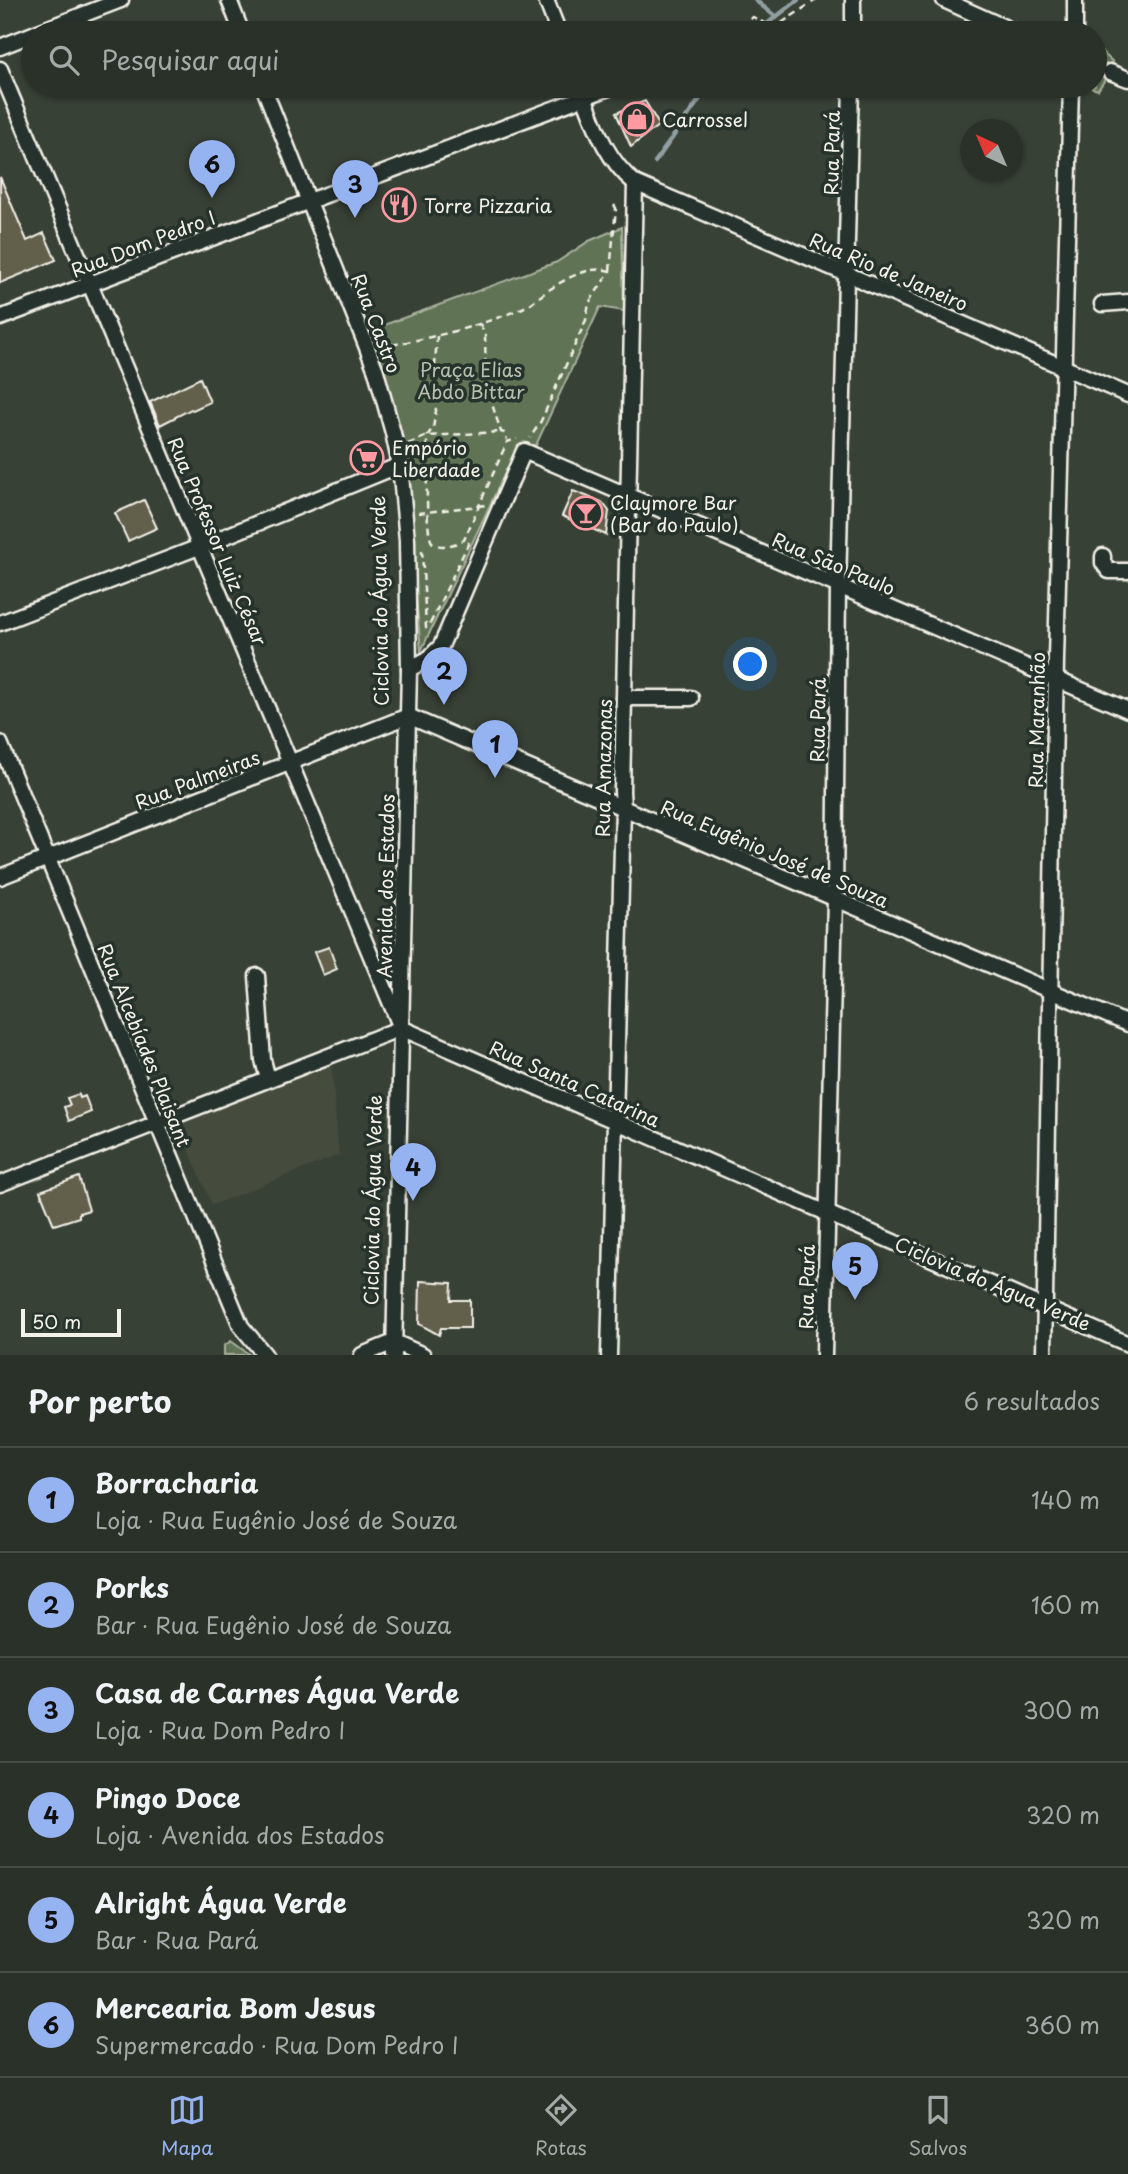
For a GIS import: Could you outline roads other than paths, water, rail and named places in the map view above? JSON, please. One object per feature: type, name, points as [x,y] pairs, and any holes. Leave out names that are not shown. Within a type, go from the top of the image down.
[{"type":"street","points":[[67,21],[121,0]]},
{"type":"street","points":[[229,0],[237,21]]},
{"type":"street","points":[[546,0],[554,21]]},
{"type":"street","points":[[853,0],[853,21]]},
{"type":"street","points":[[944,0],[990,21]]},
{"type":"street","points":[[1075,0],[1075,21]]},
{"type":"street","points":[[0,47],[21,39]]},
{"type":"street","name":"Rua Professor Luiz César","points":[[0,69],[401,1028]]},
{"type":"street","points":[[1110,72],[1128,79]]},
{"type":"street","name":"Rua Castro","points":[[268,98],[386,402],[400,466],[407,540],[409,669]]},
{"type":"street","name":"Rua Dom Pedro I","points":[[0,318],[309,201],[567,98]]},
{"type":"street","points":[[585,98],[610,158],[621,172],[635,183]]},
{"type":"street","name":"Rua Pará","points":[[824,1355],[835,899],[838,586],[851,98]]},
{"type":"street","name":"Rua Maranhão","points":[[1044,1355],[1056,679],[1072,98]]},
{"type":"street","name":"Rua Rio de Janeiro","points":[[635,183],[1128,395]]},
{"type":"street","name":"Rua Amazonas","points":[[609,1355],[635,183]]},
{"type":"street","points":[[1102,304],[1128,302]]},
{"type":"street","name":"Rua São Paulo","points":[[409,669],[428,659],[440,646],[524,451],[1128,710]]},
{"type":"street","points":[[0,623],[200,547],[400,466]]},
{"type":"street","points":[[1103,556],[1103,563],[1109,572],[1128,571]]},
{"type":"street","name":"Avenida dos Estados","points":[[394,1349],[409,669]]},
{"type":"street","points":[[624,698],[691,698]]},
{"type":"street","name":"Rua Palmeiras","points":[[0,877],[408,716]]},
{"type":"street","name":"Rua Eugênio José de Souza","points":[[408,716],[1128,1024]]},
{"type":"street","name":"Rua Alcebíades Plaisant","points":[[0,743],[241,1326],[265,1355]]},
{"type":"street","points":[[257,976],[263,1060],[268,1079]]},
{"type":"street","points":[[0,1184],[401,1028]]},
{"type":"street","name":"Rua Santa Catarina","points":[[401,1028],[1128,1344]]},
{"type":"street","points":[[362,1355],[394,1349],[423,1355]]},
{"type":"waterway","points":[[755,0],[776,17]]},
{"type":"waterway","points":[[771,21],[798,0]]},
{"type":"waterway","points":[[655,162],[700,98]]},
{"type":"place","name":"Carrossel","points":[[637,119]]},
{"type":"place","name":"Mercearia Bom Jesus","points":[[212,198]]},
{"type":"place","name":"Torre Pizzaria","points":[[399,205]]},
{"type":"place","name":"Casa de Carnes Água Verde","points":[[355,218]]},
{"type":"place","name":"Empório Liberdade","points":[[367,458]]},
{"type":"place","name":"Claymore Bar (Bar do Paulo)","points":[[586,513]]},
{"type":"place","name":"Porks","points":[[444,705]]},
{"type":"place","name":"Borracharia","points":[[495,778]]},
{"type":"place","name":"Pingo Doce","points":[[413,1201]]},
{"type":"place","name":"Alright Água Verde","points":[[855,1300]]},
{"type":"park label","name":"Praça Elias Abdo Bittar","points":[[471,380]]}]
